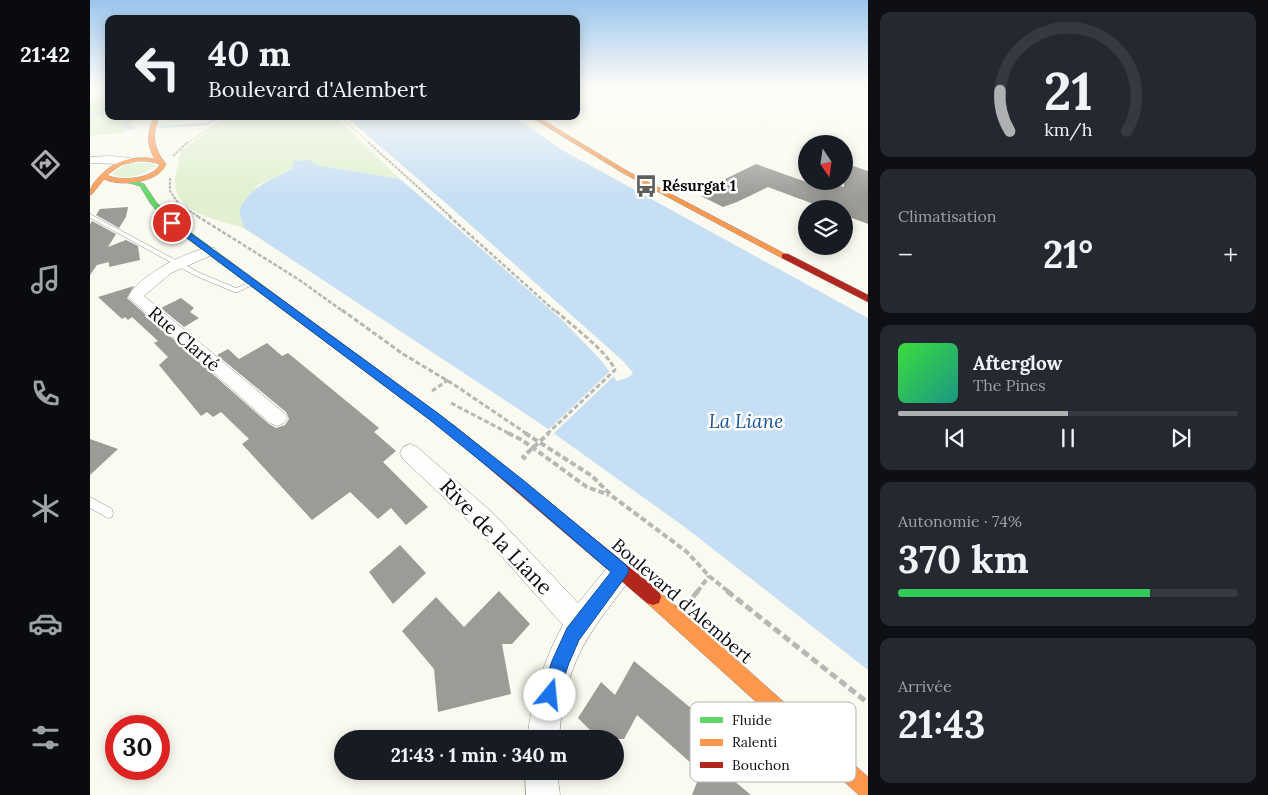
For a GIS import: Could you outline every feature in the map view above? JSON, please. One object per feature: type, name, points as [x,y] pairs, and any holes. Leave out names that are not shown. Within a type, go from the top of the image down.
[{"type":"street","points":[[106,172],[132,161],[144,152],[142,134],[146,123]]},
{"type":"street","points":[[154,123],[150,136],[158,166],[155,182],[158,208]]},
{"type":"street","points":[[545,123],[617,168],[867,295]]},
{"type":"street","points":[[91,160],[111,159],[158,166]]},
{"type":"street","points":[[90,193],[111,163],[109,161],[91,160]]},
{"type":"street","points":[[90,198],[100,189],[142,178],[158,166]]},
{"type":"street","points":[[106,172],[110,180],[126,181]]},
{"type":"street","name":"Boulevard d'Alembert","points":[[126,181],[142,184],[168,220],[434,417],[519,484],[708,646],[770,702]]},
{"type":"street","name":"Rue Clarté","points":[[210,251],[178,264],[162,273],[138,292],[136,297],[277,418]]},
{"type":"street","name":"Rive de la Liane","points":[[410,452],[485,521],[580,624]]},
{"type":"street","points":[[544,730],[545,715],[555,676],[567,646],[580,624],[621,571]]},
{"type":"street","name":"Boulevard d'Alembert","points":[[856,779],[868,790]]},
{"type":"street","points":[[542,780],[543,795]]},
{"type":"lane","points":[[90,216],[162,256],[236,291],[253,283]]},
{"type":"lane","points":[[90,502],[108,513]]},
{"type":"path","points":[[173,156],[180,147],[217,123]]},
{"type":"path","points":[[347,123],[612,363],[615,370],[544,438]]},
{"type":"path","points":[[170,182],[171,194],[179,204],[298,279],[403,354],[448,380],[509,423],[553,449],[592,476],[612,496],[687,552],[709,576],[868,703]]},
{"type":"path","points":[[428,394],[448,380]]},
{"type":"path","points":[[522,440],[587,487],[612,496]]},
{"type":"path","points":[[701,586],[709,576]]},
{"type":"green space","points":[[90,123],[132,123],[124,133],[90,136]]},
{"type":"green space","points":[[221,123],[342,123],[400,179],[316,165],[310,160],[258,185],[239,210],[244,228],[213,219],[193,210],[178,196],[175,186],[180,151]]},
{"type":"green space","points":[[148,162],[156,166],[135,176],[124,177],[112,174],[125,165]]},
{"type":"water","name":"La Liane","points":[[353,123],[523,123],[562,150],[868,318],[868,670],[686,528],[538,422],[244,228],[239,210],[250,194],[262,184],[293,168],[293,161],[310,160],[316,165],[400,179],[561,319],[599,358],[617,381],[629,377],[633,373],[624,362]]},
{"type":"pier","points":[[611,370],[615,375],[552,435],[547,431]]},
{"type":"building","points":[[756,164],[798,179],[798,190],[853,190],[853,166],[868,171],[868,224],[853,218],[853,200],[803,200],[768,187],[723,207],[701,196],[724,189],[719,182]]},
{"type":"building","points":[[128,207],[126,217],[119,228],[96,215],[100,209]]},
{"type":"building","points":[[92,221],[116,234],[108,247],[126,240],[138,246],[140,260],[109,267],[109,262],[97,265],[90,275],[90,224]]},
{"type":"building","points":[[134,286],[127,298],[269,424],[276,428],[285,425],[289,419],[286,412],[217,355],[228,349],[239,359],[267,343],[282,356],[288,353],[379,428],[374,432],[396,451],[383,462],[428,507],[406,525],[391,508],[378,519],[350,492],[312,520],[242,444],[249,439],[221,412],[213,417],[207,412],[201,416],[159,365],[168,357],[154,343],[158,341],[132,317],[128,320],[125,317],[122,319],[98,297]]},
{"type":"building","points":[[181,298],[194,308],[190,312],[199,318],[184,327],[161,308]]},
{"type":"building","points":[[90,439],[118,449],[90,475]]},
{"type":"building","points":[[400,545],[426,573],[393,604],[369,572]]},
{"type":"building","points":[[499,591],[530,624],[512,644],[502,644],[511,694],[438,712],[434,669],[402,631],[436,597],[464,627]]},
{"type":"building","points":[[634,661],[690,707],[690,762],[637,715],[624,739],[624,730],[590,730],[578,718],[601,682],[615,695]]},
{"type":"building","points":[[697,782],[736,782],[751,795],[692,795]]},
{"type":"waterway","points":[[126,123],[126,128],[133,128]]},
{"type":"waterway","points":[[160,127],[208,123]]},
{"type":"traffic: fast","points":[[128,181],[142,185],[153,203],[172,223],[452,430]]},
{"type":"traffic: slow","points":[[104,176],[118,181],[125,181],[140,179],[161,169],[163,164],[158,159],[151,141],[154,123]]},
{"type":"traffic: slow","points":[[543,123],[625,172],[785,256]]},
{"type":"traffic: slow","points":[[90,193],[104,175],[119,164],[137,159],[160,161]]},
{"type":"traffic: slow","points":[[653,597],[770,702]]},
{"type":"traffic: slow","points":[[856,779],[868,790]]},
{"type":"traffic: jam","points":[[785,256],[868,299]]},
{"type":"traffic: jam","points":[[452,430],[653,597]]},
{"type":"place","name":"Résurgat 1","points":[[646,186]]},
{"type":"route","points":[[172,223],[434,417],[519,484],[621,571],[573,634],[560,661],[550,695]]}]
